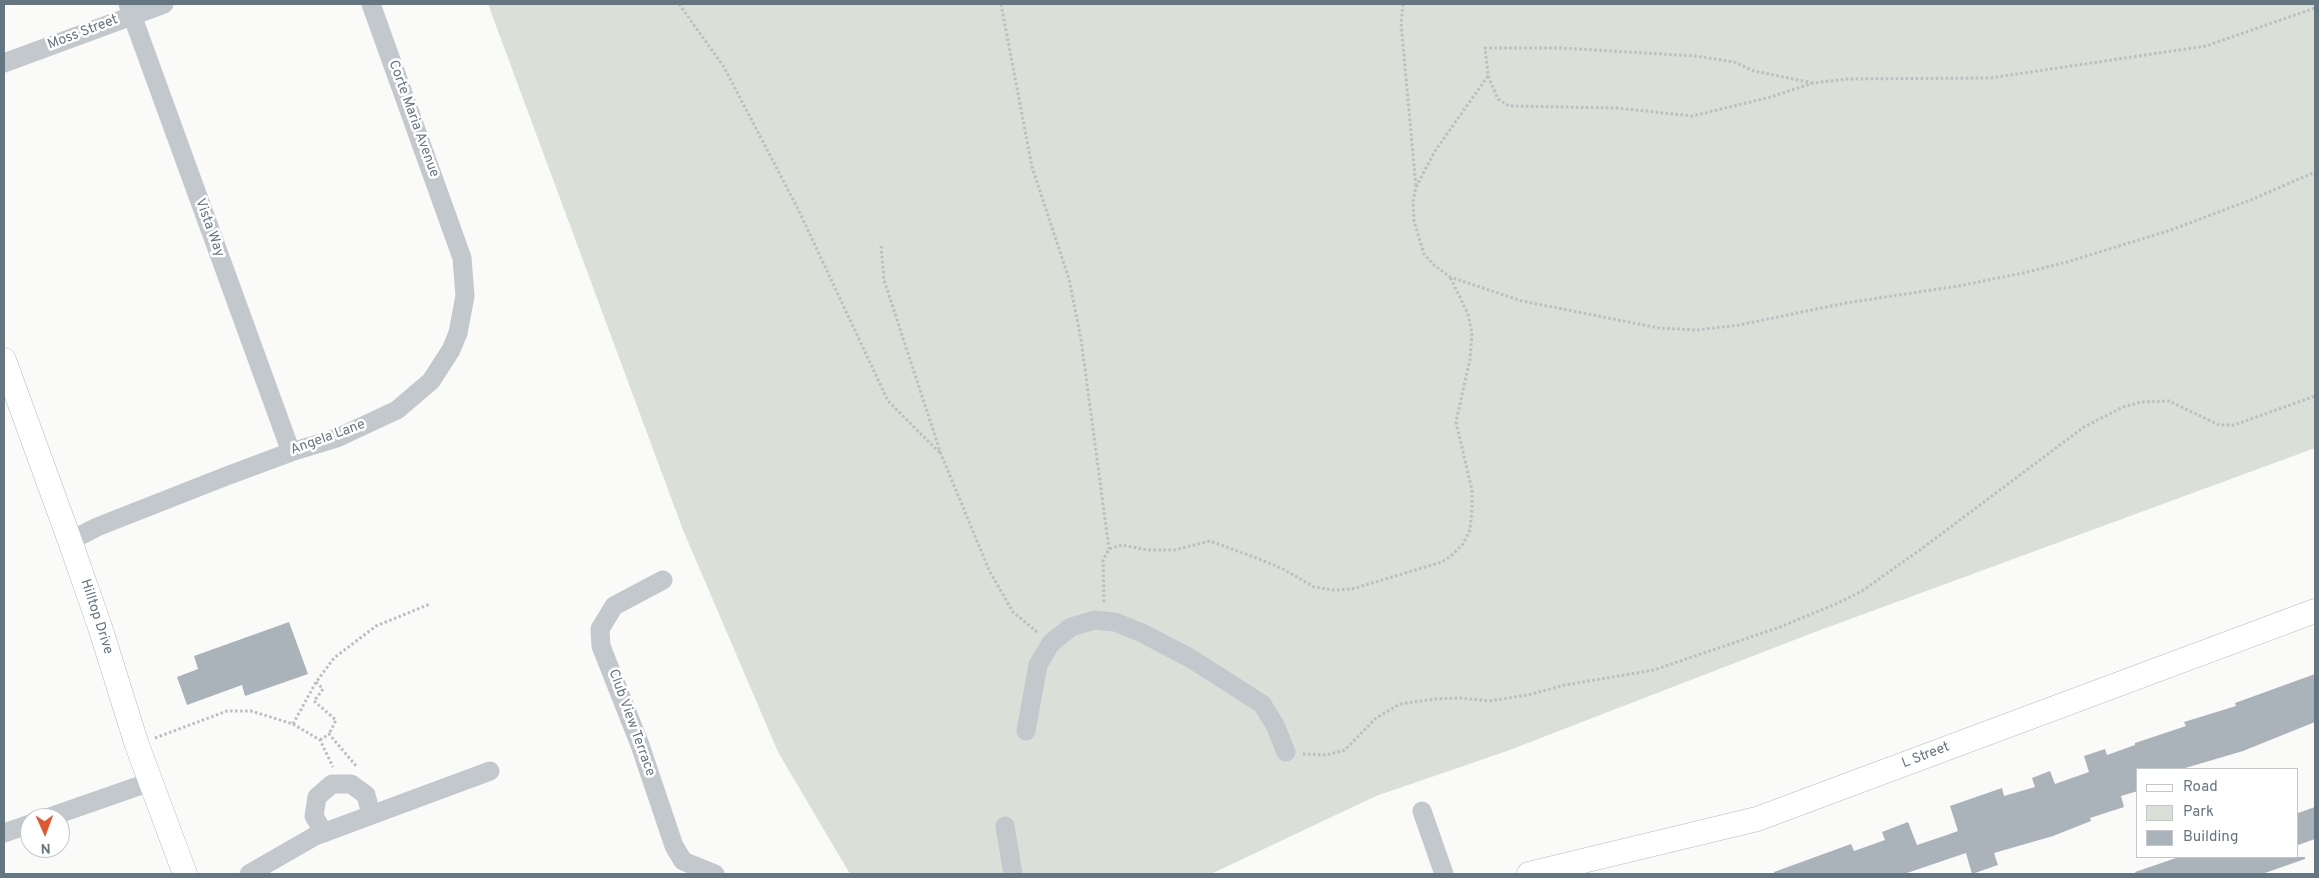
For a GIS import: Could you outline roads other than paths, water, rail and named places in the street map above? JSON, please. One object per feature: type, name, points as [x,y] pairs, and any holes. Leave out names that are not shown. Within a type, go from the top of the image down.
[{"type":"main road","name":"Hilltop Drive","points":[[4,360],[100,627],[150,782],[185,874]]},
{"type":"main road","name":"L Street","points":[[1529,874],[1757,819],[2315,611]]},
{"type":"street","name":"Moss Street","points":[[4,63],[130,9],[164,4]]},
{"type":"street","name":"Corte Maria Avenue","points":[[371,4],[454,234]]},
{"type":"street","name":"Vista Way","points":[[130,9],[290,452]]},
{"type":"street","name":"Angela Lane","points":[[70,541],[97,526],[290,452],[337,438],[397,410],[418,395],[442,366],[458,333],[465,296],[462,258],[454,234]]},
{"type":"street","name":"Club View Terrace","points":[[663,580],[614,606],[600,629],[600,646],[640,745],[674,846],[683,861],[715,874]]},
{"type":"street","points":[[1026,730],[1038,665],[1051,643],[1071,627],[1094,620],[1115,622],[1142,632],[1243,690],[1262,704],[1276,725],[1286,752]]},
{"type":"street","points":[[250,874],[324,833],[371,814],[490,772]]},
{"type":"street","points":[[70,810],[150,782]]},
{"type":"street","points":[[324,833],[314,816],[317,797],[332,784],[351,784],[366,795],[371,814]]},
{"type":"street","points":[[1422,811],[1444,874]]},
{"type":"street","points":[[1005,826],[1014,874]]},
{"type":"street","points":[[4,833],[20,827]]}]
